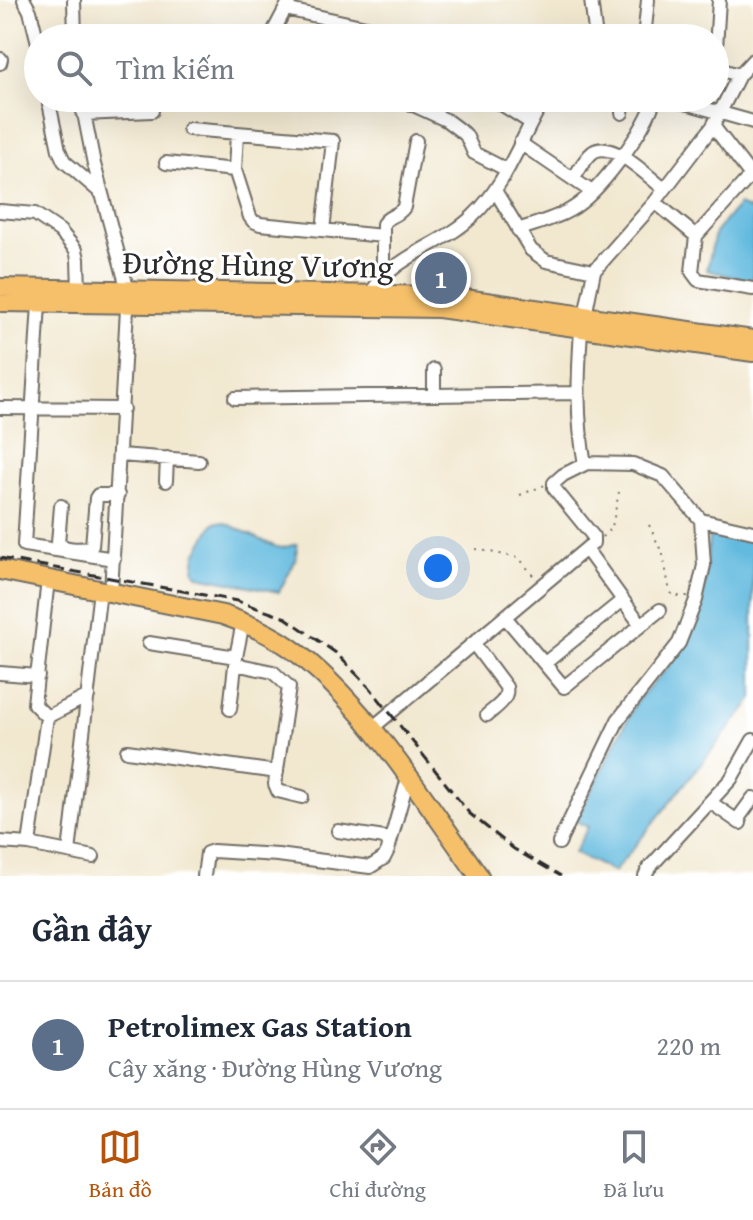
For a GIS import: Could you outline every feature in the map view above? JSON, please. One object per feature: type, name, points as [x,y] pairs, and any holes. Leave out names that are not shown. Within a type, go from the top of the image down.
[{"type":"highway","points":[[0,570],[205,611],[243,622],[288,646],[313,667],[371,729],[479,876]]},
{"type":"main road","name":"Đường Hùng Vương","points":[[0,287],[79,290],[128,298]]},
{"type":"main road","name":"Đường Hùng Vương","points":[[0,303],[39,304],[128,298],[367,299],[444,295],[583,323],[732,343],[753,353]]},
{"type":"main road","name":"Đường Hùng Vương","points":[[732,343],[753,339]]},
{"type":"street","points":[[24,0],[33,24]]},
{"type":"street","points":[[74,0],[75,24]]},
{"type":"street","points":[[591,0],[594,24]]},
{"type":"street","points":[[645,24],[648,0]]},
{"type":"street","points":[[718,24],[719,0]]},
{"type":"street","points":[[277,24],[287,4],[362,24]]},
{"type":"street","points":[[729,95],[739,75],[753,60]]},
{"type":"street","points":[[729,71],[739,75]]},
{"type":"street","points":[[51,112],[64,161],[101,193]]},
{"type":"street","points":[[69,852],[88,696],[105,591],[114,559],[128,298],[83,114],[129,112]]},
{"type":"street","points":[[429,112],[466,135],[474,153],[507,170]]},
{"type":"street","points":[[514,112],[531,123]]},
{"type":"street","points":[[367,299],[383,276],[461,227],[496,192],[537,112]]},
{"type":"street","points":[[518,230],[570,210],[592,192],[651,112]]},
{"type":"street","points":[[717,112],[753,122]]},
{"type":"street","points":[[585,463],[577,421],[577,393],[583,323],[594,271],[655,202],[720,113]]},
{"type":"street","points":[[713,126],[752,176],[696,236],[692,272],[698,280],[753,289]]},
{"type":"street","points":[[189,129],[333,141],[323,230]]},
{"type":"street","points":[[237,133],[235,170],[253,221],[383,236]]},
{"type":"street","points":[[383,276],[383,224],[386,219],[401,213],[404,207],[416,141]]},
{"type":"street","points":[[520,143],[592,192]]},
{"type":"street","points":[[574,178],[591,154],[598,150],[622,155],[664,189]]},
{"type":"street","points":[[166,163],[235,170]]},
{"type":"street","points":[[496,192],[538,258],[594,271]]},
{"type":"street","points":[[655,202],[696,236]]},
{"type":"street","points":[[0,211],[35,214],[60,231],[76,250],[79,290]]},
{"type":"street","points":[[39,304],[24,545],[114,559]]},
{"type":"street","points":[[434,370],[434,395]]},
{"type":"street","points":[[235,398],[577,393]]},
{"type":"street","points":[[0,408],[123,409]]},
{"type":"street","points":[[120,455],[199,461]]},
{"type":"street","points":[[166,481],[167,458]]},
{"type":"street","points":[[559,843],[618,720],[679,643],[697,596],[704,565],[701,520],[672,484],[650,469],[614,462],[585,463],[563,475],[554,483],[554,488],[641,625]]},
{"type":"street","points":[[61,506],[58,543],[63,547],[87,548],[92,546],[96,498],[98,495],[118,495]]},
{"type":"street","points":[[701,520],[753,532]]},
{"type":"street","points":[[371,729],[590,544]]},
{"type":"street","points":[[47,717],[34,704],[48,580]]},
{"type":"street","points":[[545,663],[623,600]]},
{"type":"street","points":[[505,617],[561,685],[567,686],[660,610]]},
{"type":"street","points":[[230,709],[243,622]]},
{"type":"street","points":[[149,643],[236,660],[273,672],[289,687],[275,784],[278,791],[302,797]]},
{"type":"street","points":[[474,644],[506,687],[506,697],[487,715]]},
{"type":"street","points":[[0,673],[38,676]]},
{"type":"street","points":[[47,717],[88,696]]},
{"type":"street","points":[[29,844],[47,717]]},
{"type":"street","points":[[645,876],[731,779],[753,740]]},
{"type":"street","points":[[127,751],[277,772]]},
{"type":"street","points":[[204,876],[207,853],[213,851],[278,855],[377,870],[391,839],[408,778]]},
{"type":"street","points":[[710,802],[738,821],[753,798]]},
{"type":"street","points":[[338,831],[391,839]]},
{"type":"street","points":[[0,842],[29,844],[93,857]]},
{"type":"path","points":[[520,495],[554,483]]},
{"type":"path","points":[[590,544],[607,534],[612,527],[619,492]]},
{"type":"path","points":[[649,525],[663,555],[670,592],[680,597],[697,596]]},
{"type":"path","points":[[476,549],[519,558],[541,587]]},
{"type":"water","points":[[738,205],[753,211],[753,282],[707,270],[715,233]]},
{"type":"water","points":[[214,523],[281,548],[297,544],[296,559],[279,592],[199,576],[194,571],[196,554]]},
{"type":"water","points":[[713,534],[753,540],[753,699],[614,872],[574,853],[588,827],[576,821],[638,699],[668,668],[694,619],[705,587],[709,537]]},
{"type":"railway","points":[[0,558],[237,601],[286,618],[336,653],[371,689],[469,813],[514,849],[561,876]]},
{"type":"place","name":"Petrolimex Gas Station","points":[[441,278]]}]
